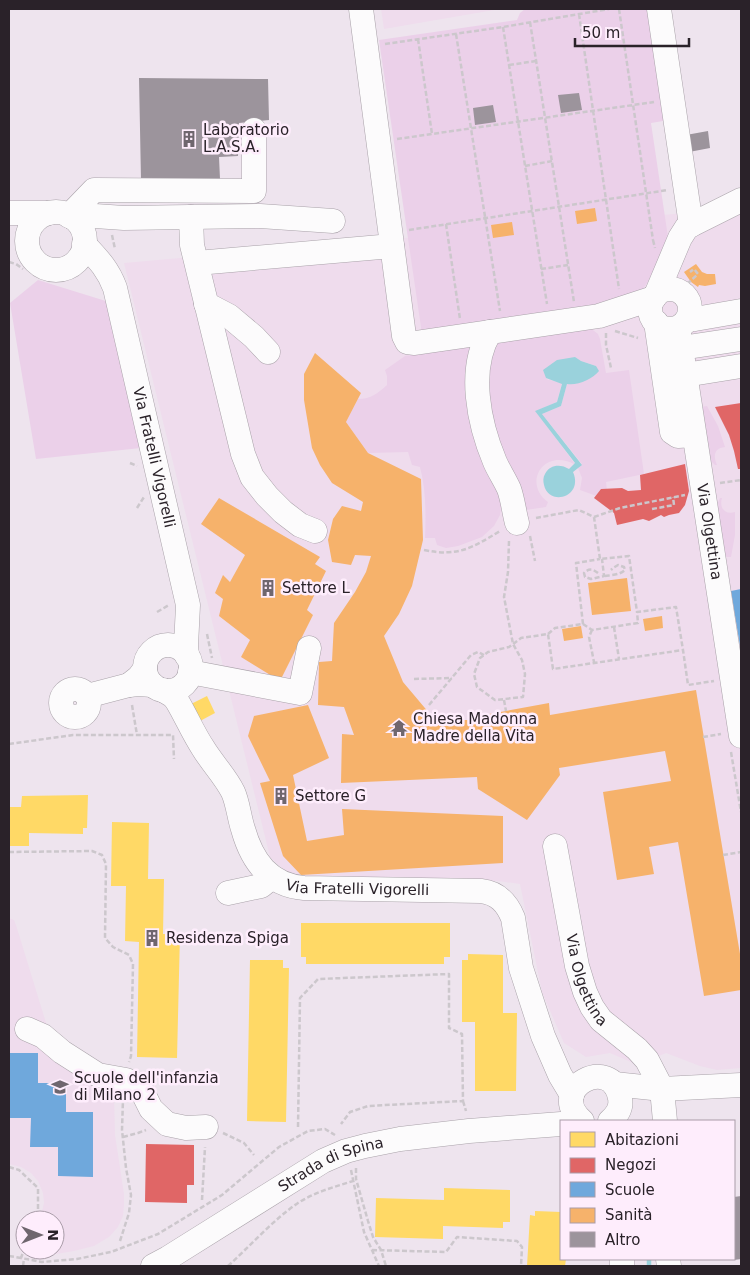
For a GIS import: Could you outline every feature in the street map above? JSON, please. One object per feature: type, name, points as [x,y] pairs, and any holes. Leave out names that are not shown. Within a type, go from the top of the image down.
[{"type":"street","points":[[362,9],[399,238],[404,336],[408,342],[415,343],[495,324],[602,322],[671,327],[741,339]]},
{"type":"street","points":[[659,9],[691,225]]},
{"type":"street","points":[[72,226],[94,190],[254,191],[254,130]]},
{"type":"street","points":[[694,435],[678,436],[672,432],[671,327],[690,308],[688,299],[684,294],[672,288],[662,252],[680,238],[691,225],[741,200]]},
{"type":"street","points":[[9,213],[72,226],[105,223],[124,218],[260,216],[333,221]]},
{"type":"street","points":[[28,263],[28,235],[31,227],[42,216],[72,226],[83,252],[79,259],[65,269]]},
{"type":"street","points":[[191,217],[192,245],[196,263],[243,454],[252,477],[283,512],[300,524],[315,531]]},
{"type":"street","name":"Via Fratelli Vigorelli","points":[[72,226],[103,264],[116,293],[188,605],[186,646],[164,677],[201,746],[232,791],[246,841],[255,858],[272,877],[283,884],[296,887],[477,890],[486,891],[498,896],[506,904],[513,918],[521,968],[546,1045],[574,1114]]},
{"type":"street","points":[[196,263],[399,238]]},
{"type":"street","points":[[9,249],[28,263],[36,262],[51,270],[81,270],[116,293]]},
{"type":"street","points":[[602,322],[672,288]]},
{"type":"street","points":[[671,327],[652,315],[650,309],[672,288]]},
{"type":"street","points":[[206,304],[229,316],[254,337],[268,352]]},
{"type":"street","points":[[671,327],[696,319],[741,311]]},
{"type":"street","points":[[495,324],[484,342],[479,363],[479,412],[495,460],[509,491],[518,523]]},
{"type":"street","name":"Via Olgettina","points":[[671,327],[685,375],[694,435],[710,488],[733,740]]},
{"type":"street","points":[[685,375],[741,366]]},
{"type":"street","points":[[164,677],[146,660],[150,653],[157,648],[177,639],[188,621]]},
{"type":"street","points":[[164,677],[180,649],[166,645]]},
{"type":"street","points":[[87,696],[164,677],[300,693],[309,648]]},
{"type":"street","name":"Via Olgettina","points":[[555,846],[577,966],[585,992],[601,1020],[637,1049],[647,1060],[662,1089],[665,1120]]},
{"type":"street","points":[[228,893],[261,886],[272,877]]},
{"type":"street","name":"Via Fratelli Vigorelli","points":[[540,1026],[555,1047],[570,1062],[605,1081]]},
{"type":"street","points":[[27,1029],[42,1036],[62,1052],[98,1075],[126,1080],[140,1087],[151,1109],[167,1124],[186,1128],[206,1127]]},
{"type":"street","points":[[574,1114],[576,1088],[583,1080],[592,1077],[605,1081],[662,1089],[741,1085]]},
{"type":"street","points":[[605,1081],[619,1092],[620,1101],[613,1117]]},
{"type":"street","points":[[613,1117],[632,1102],[662,1089]]},
{"type":"street","name":"Strada di Spina","points":[[153,1266],[323,1161],[346,1151],[400,1139],[531,1126],[574,1114]]},
{"type":"path","points":[[380,45],[609,9]]},
{"type":"path","points":[[619,9],[653,240],[662,252]]},
{"type":"path","points":[[579,14],[620,297]]},
{"type":"path","points":[[530,22],[574,305]]},
{"type":"path","points":[[503,27],[547,309]]},
{"type":"path","points":[[456,34],[485,218],[495,324]]},
{"type":"path","points":[[418,40],[432,134]]},
{"type":"path","points":[[509,65],[536,61]]},
{"type":"path","points":[[394,140],[672,100]]},
{"type":"path","points":[[525,166],[552,161]]},
{"type":"path","points":[[399,238],[446,224],[685,187]]},
{"type":"path","points":[[446,224],[461,322]]},
{"type":"path","points":[[653,240],[662,252]]},
{"type":"path","points":[[9,262],[16,264],[28,263]]},
{"type":"path","points":[[541,269],[568,265]]},
{"type":"path","points":[[602,322],[611,368]]},
{"type":"path","points":[[424,550],[438,553],[466,550],[518,523],[579,510],[594,517],[620,508],[741,480]]},
{"type":"path","points":[[652,509],[674,505],[673,497]]},
{"type":"path","points":[[594,517],[604,576]]},
{"type":"path","points":[[518,523],[535,561]]},
{"type":"path","points":[[518,523],[504,597],[514,644],[522,660],[525,674],[523,697],[495,700],[477,687],[474,674],[480,658],[488,652],[509,648],[514,644],[521,638],[548,634],[555,628],[583,624],[592,630],[638,623],[629,556],[576,564],[583,624]]},
{"type":"path","points":[[598,574],[591,569],[585,571],[584,575],[591,579],[620,574],[625,570],[624,567],[618,566],[611,570]]},
{"type":"path","points":[[636,612],[676,606],[688,685],[719,681]]},
{"type":"path","points":[[614,627],[619,659]]},
{"type":"path","points":[[592,630],[590,637],[594,663]]},
{"type":"path","points":[[548,634],[553,669],[682,650]]},
{"type":"path","points":[[429,705],[471,655],[478,652],[484,655]]},
{"type":"path","points":[[137,735],[164,677]]},
{"type":"path","points":[[414,680],[452,678]]},
{"type":"path","points":[[504,700],[506,711]]},
{"type":"path","points":[[9,744],[73,735],[173,735],[174,759]]},
{"type":"path","points":[[703,737],[733,740],[741,812]]},
{"type":"path","points":[[9,852],[92,851],[102,855],[106,864],[105,938],[113,947],[129,954],[133,964],[131,1056],[123,1095],[122,1130],[131,1195],[129,1213],[120,1241]]},
{"type":"path","points":[[724,855],[741,852]]},
{"type":"path","points":[[298,1127],[300,998],[318,979],[449,974],[449,1028],[462,1034],[463,1101],[468,1116]]},
{"type":"path","points":[[341,1124],[350,1112],[368,1106],[463,1101]]},
{"type":"path","points":[[202,1200],[206,1127],[219,1130],[244,1143],[254,1155]]},
{"type":"path","points":[[29,1260],[42,1262],[77,1259],[111,1252],[158,1234],[222,1195],[279,1147],[308,1131],[325,1129],[340,1140]]},
{"type":"path","points":[[356,1160],[357,1184],[373,1237],[381,1250],[386,1266]]},
{"type":"path","points":[[9,1167],[19,1170],[38,1188],[38,1210]]},
{"type":"path","points":[[351,1167],[364,1232],[379,1266]]},
{"type":"path","points":[[228,1266],[298,1203],[317,1192],[353,1181]]},
{"type":"path","points":[[372,1250],[446,1252],[457,1237],[516,1241],[522,1247],[521,1266]]},
{"type":"shaded area","points":[[381,9],[500,9],[384,29]]},
{"type":"shaded area","points":[[525,9],[653,9],[669,120],[651,123],[669,244],[641,292],[620,301],[422,334],[379,40],[517,20],[520,13]]},
{"type":"shaded area","points":[[741,208],[741,1068],[717,1070],[700,1066],[666,1053],[638,1065],[610,1053],[586,1057],[564,1043],[542,992],[520,884],[498,881],[316,880],[301,878],[283,869],[270,857],[124,263]]},
{"type":"shaded area","points":[[38,280],[109,302],[141,448],[36,459],[10,303]]},
{"type":"shaded area","points":[[589,327],[598,334],[600,339],[606,373],[629,370],[644,474],[606,482],[607,491],[602,498],[580,490],[582,478],[578,468],[582,464],[542,414],[561,406],[567,384],[596,366],[575,357],[546,379],[562,383],[557,402],[536,411],[575,464],[563,460],[546,464],[540,470],[537,477],[537,486],[540,494],[548,502],[546,507],[526,510],[486,415],[491,342]]},
{"type":"shaded area","points":[[477,344],[503,490],[500,515],[494,526],[482,537],[458,546],[446,548],[437,545],[435,538],[425,538],[425,502],[420,467],[412,465],[408,452],[368,453],[346,422],[358,399],[374,395],[387,385],[385,370],[405,356]]},
{"type":"shaded area","points":[[707,406],[718,426],[725,447],[715,453],[717,465],[710,460],[701,407]]},
{"type":"shaded area","points":[[720,498],[722,498],[722,508],[726,512],[735,512],[735,535],[731,557],[725,557],[717,505]]},
{"type":"shaded area","name":"Scuole dell'infanzia di Milano 2","points":[[9,918],[14,920],[16,925],[47,1026],[113,1089],[115,1135],[124,1194],[123,1216],[118,1227],[109,1237],[94,1246],[65,1252],[65,1210],[42,1210],[43,1193],[38,1181],[31,1173],[21,1167],[9,1164]]},
{"type":"water","points":[[575,357],[596,366],[599,371],[593,377],[584,381],[567,384],[561,406],[542,414],[582,465],[573,472],[574,488],[570,493],[558,497],[552,496],[547,492],[543,479],[544,475],[550,468],[563,466],[569,469],[575,463],[535,411],[557,402],[562,384],[546,378],[543,370],[557,360]]},
{"type":"building: Abitazioni","points":[[207,696],[215,713],[200,721],[191,704]]},
{"type":"building: Abitazioni","points":[[88,795],[87,828],[83,828],[83,834],[29,833],[29,846],[9,846],[9,807],[21,807],[22,796]]},
{"type":"building: Abitazioni","name":"Residenza Spiga","points":[[112,822],[149,823],[148,879],[164,879],[163,934],[180,934],[177,1058],[137,1057],[139,942],[125,941],[126,886],[111,886]]},
{"type":"building: Abitazioni","points":[[301,923],[450,923],[450,957],[444,957],[444,964],[306,964],[306,957],[301,957]]},
{"type":"building: Abitazioni","points":[[468,954],[503,955],[503,1013],[517,1013],[516,1091],[475,1091],[475,1022],[462,1022],[462,960],[468,960]]},
{"type":"building: Abitazioni","points":[[250,960],[283,960],[283,968],[289,968],[286,1122],[247,1121]]},
{"type":"building: Abitazioni","points":[[444,1188],[510,1190],[510,1222],[503,1222],[503,1228],[443,1226],[443,1239],[375,1237],[376,1198],[444,1200]]},
{"type":"building: Abitazioni","points":[[535,1211],[560,1212],[560,1260],[566,1260],[565,1266],[527,1266],[530,1215],[535,1216]]},
{"type":"building: Negozi","points":[[741,403],[741,469],[738,469],[729,435],[715,407]]},
{"type":"building: Negozi","points":[[685,464],[689,491],[685,505],[679,513],[664,517],[661,515],[649,521],[643,519],[617,525],[614,513],[594,498],[601,489],[622,488],[628,491],[641,490],[640,475]]},
{"type":"building: Negozi","points":[[146,1144],[194,1145],[194,1185],[187,1185],[187,1203],[145,1202]]},
{"type":"building: Scuole","points":[[741,589],[741,646],[740,646],[731,591]]},
{"type":"building: Scuole","points":[[9,1053],[38,1053],[38,1083],[66,1083],[66,1112],[93,1112],[93,1177],[58,1176],[58,1147],[30,1147],[31,1118],[9,1118]]},
{"type":"building: Sanità","points":[[595,208],[597,221],[577,224],[575,211]]},
{"type":"building: Sanità","points":[[512,222],[514,235],[493,238],[491,225]]},
{"type":"building: Sanità","points":[[696,264],[702,272],[715,274],[716,284],[699,285],[698,287],[691,282],[684,272]]},
{"type":"building: Sanità","points":[[315,353],[361,393],[346,422],[368,453],[421,479],[423,540],[412,586],[399,614],[384,636],[403,682],[435,720],[472,720],[484,715],[549,703],[550,715],[696,690],[741,960],[741,990],[704,996],[678,842],[649,847],[654,874],[617,880],[603,792],[671,781],[665,751],[559,768],[560,775],[527,820],[478,789],[477,777],[341,783],[342,734],[354,735],[344,707],[318,705],[319,662],[332,661],[334,623],[355,592],[366,572],[371,556],[355,555],[351,565],[332,562],[328,540],[333,519],[342,506],[361,511],[363,502],[332,483],[312,448],[304,400],[304,374]]},
{"type":"building: Sanità","name":"Settore L","points":[[219,498],[320,557],[315,564],[326,571],[307,610],[313,615],[280,681],[241,657],[250,640],[219,616],[223,599],[215,593],[223,575],[230,582],[245,555],[201,524]]},
{"type":"building: Sanità","points":[[627,578],[631,611],[592,615],[588,583]]},
{"type":"building: Sanità","points":[[662,616],[663,628],[645,631],[643,619]]},
{"type":"building: Sanità","points":[[581,626],[583,638],[564,641],[562,629]]},
{"type":"building: Sanità","name":"Settore G","points":[[308,705],[329,758],[293,775],[307,841],[344,835],[342,809],[503,816],[503,863],[301,875],[283,856],[260,783],[270,781],[248,736],[254,716]]},
{"type":"building: Altro","name":"Laboratorio L.A.S.A.","points":[[139,78],[268,79],[269,120],[239,123],[238,156],[219,157],[220,179],[141,180]]},
{"type":"building: Altro","points":[[579,93],[582,110],[561,113],[558,95]]},
{"type":"building: Altro","points":[[493,105],[496,122],[475,125],[473,108]]},
{"type":"building: Altro","points":[[708,131],[710,148],[689,152],[686,135]]},
{"type":"building: Altro","points":[[741,1196],[741,1259],[735,1260],[735,1197]]},
{"type":"waterway","points":[[649,1260],[649,1266]]},
{"type":"place","name":"Laboratorio L.A.S.A.","points":[[189,139]]},
{"type":"place","name":"Settore L","points":[[268,588]]},
{"type":"place","name":"Chiesa Madonna Madre della Vita","points":[[399,728]]},
{"type":"place","name":"Settore G","points":[[281,796]]},
{"type":"place","name":"Residenza Spiga","points":[[152,938]]},
{"type":"place","name":"Scuole dell'infanzia di Milano 2","points":[[60,1087]]}]
